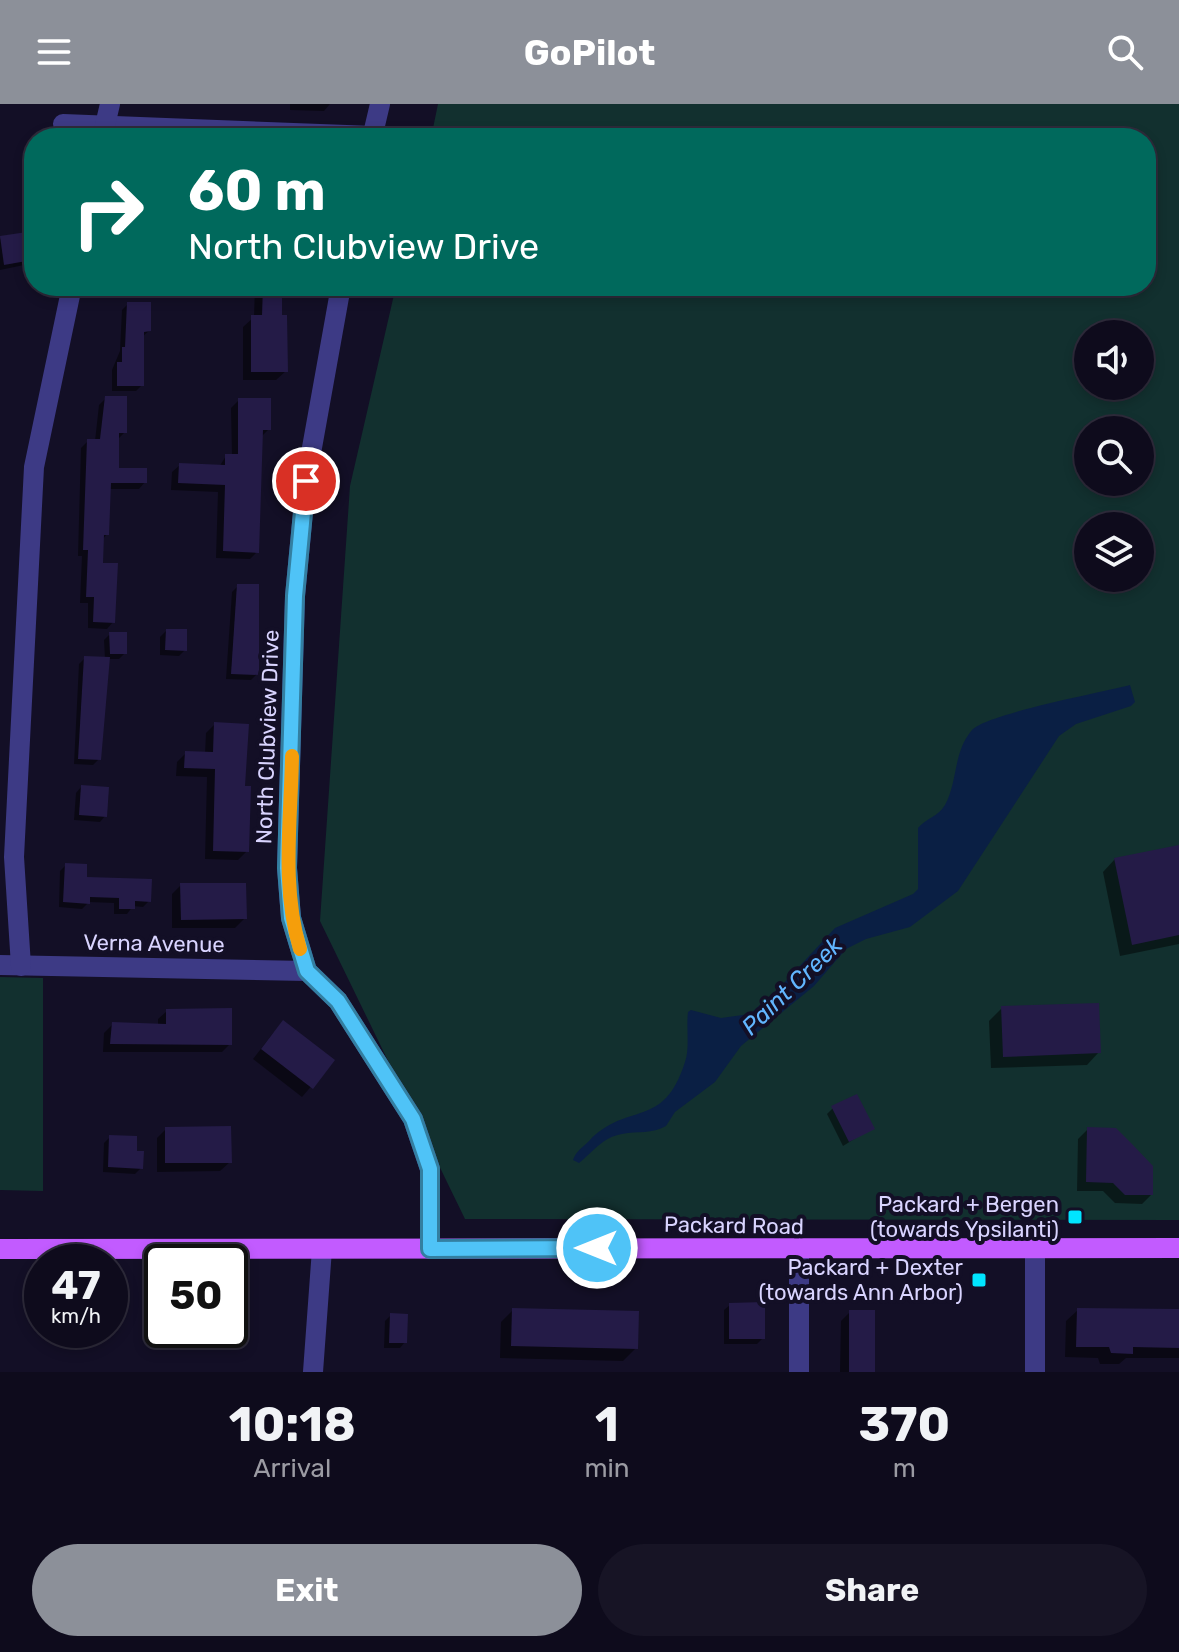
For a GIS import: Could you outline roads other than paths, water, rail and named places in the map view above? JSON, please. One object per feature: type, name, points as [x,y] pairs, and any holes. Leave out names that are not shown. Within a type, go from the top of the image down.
[{"type":"main road","name":"Packard Road","points":[[0,1249],[1179,1248]]},
{"type":"street","points":[[104,128],[110,104]]},
{"type":"street","points":[[374,128],[380,104]]},
{"type":"street","points":[[63,124],[81,128]]},
{"type":"street","points":[[21,966],[14,857],[34,467],[70,296]]},
{"type":"street","name":"North Clubview Drive","points":[[339,296],[306,481],[295,596],[287,868],[291,918],[307,971],[338,1001],[413,1119],[430,1169],[430,1249]]},
{"type":"street","name":"Verna Avenue","points":[[0,965],[307,971]]},
{"type":"street","points":[[313,1372],[322,1249]]},
{"type":"street","points":[[1035,1249],[1035,1372]]},
{"type":"street","points":[[799,1250],[799,1372]]},
{"type":"water","name":"Paint Creek","points":[[1130,685],[1135,702],[1131,706],[1076,724],[1059,736],[958,891],[910,927],[866,939],[846,949],[814,986],[741,1046],[715,1082],[675,1112],[666,1126],[615,1136],[579,1163],[573,1160],[603,1129],[655,1107],[666,1098],[676,1084],[686,1056],[688,1012],[691,1010],[721,1018],[750,1014],[835,928],[918,889],[918,828],[945,805],[962,748],[972,730],[999,717]]},
{"type":"place","name":"Packard + Bergen (towards Ypsilanti)","points":[[1075,1217]]},
{"type":"place","name":"Packard + Dexter (towards Ann Arbor)","points":[[979,1280]]}]
